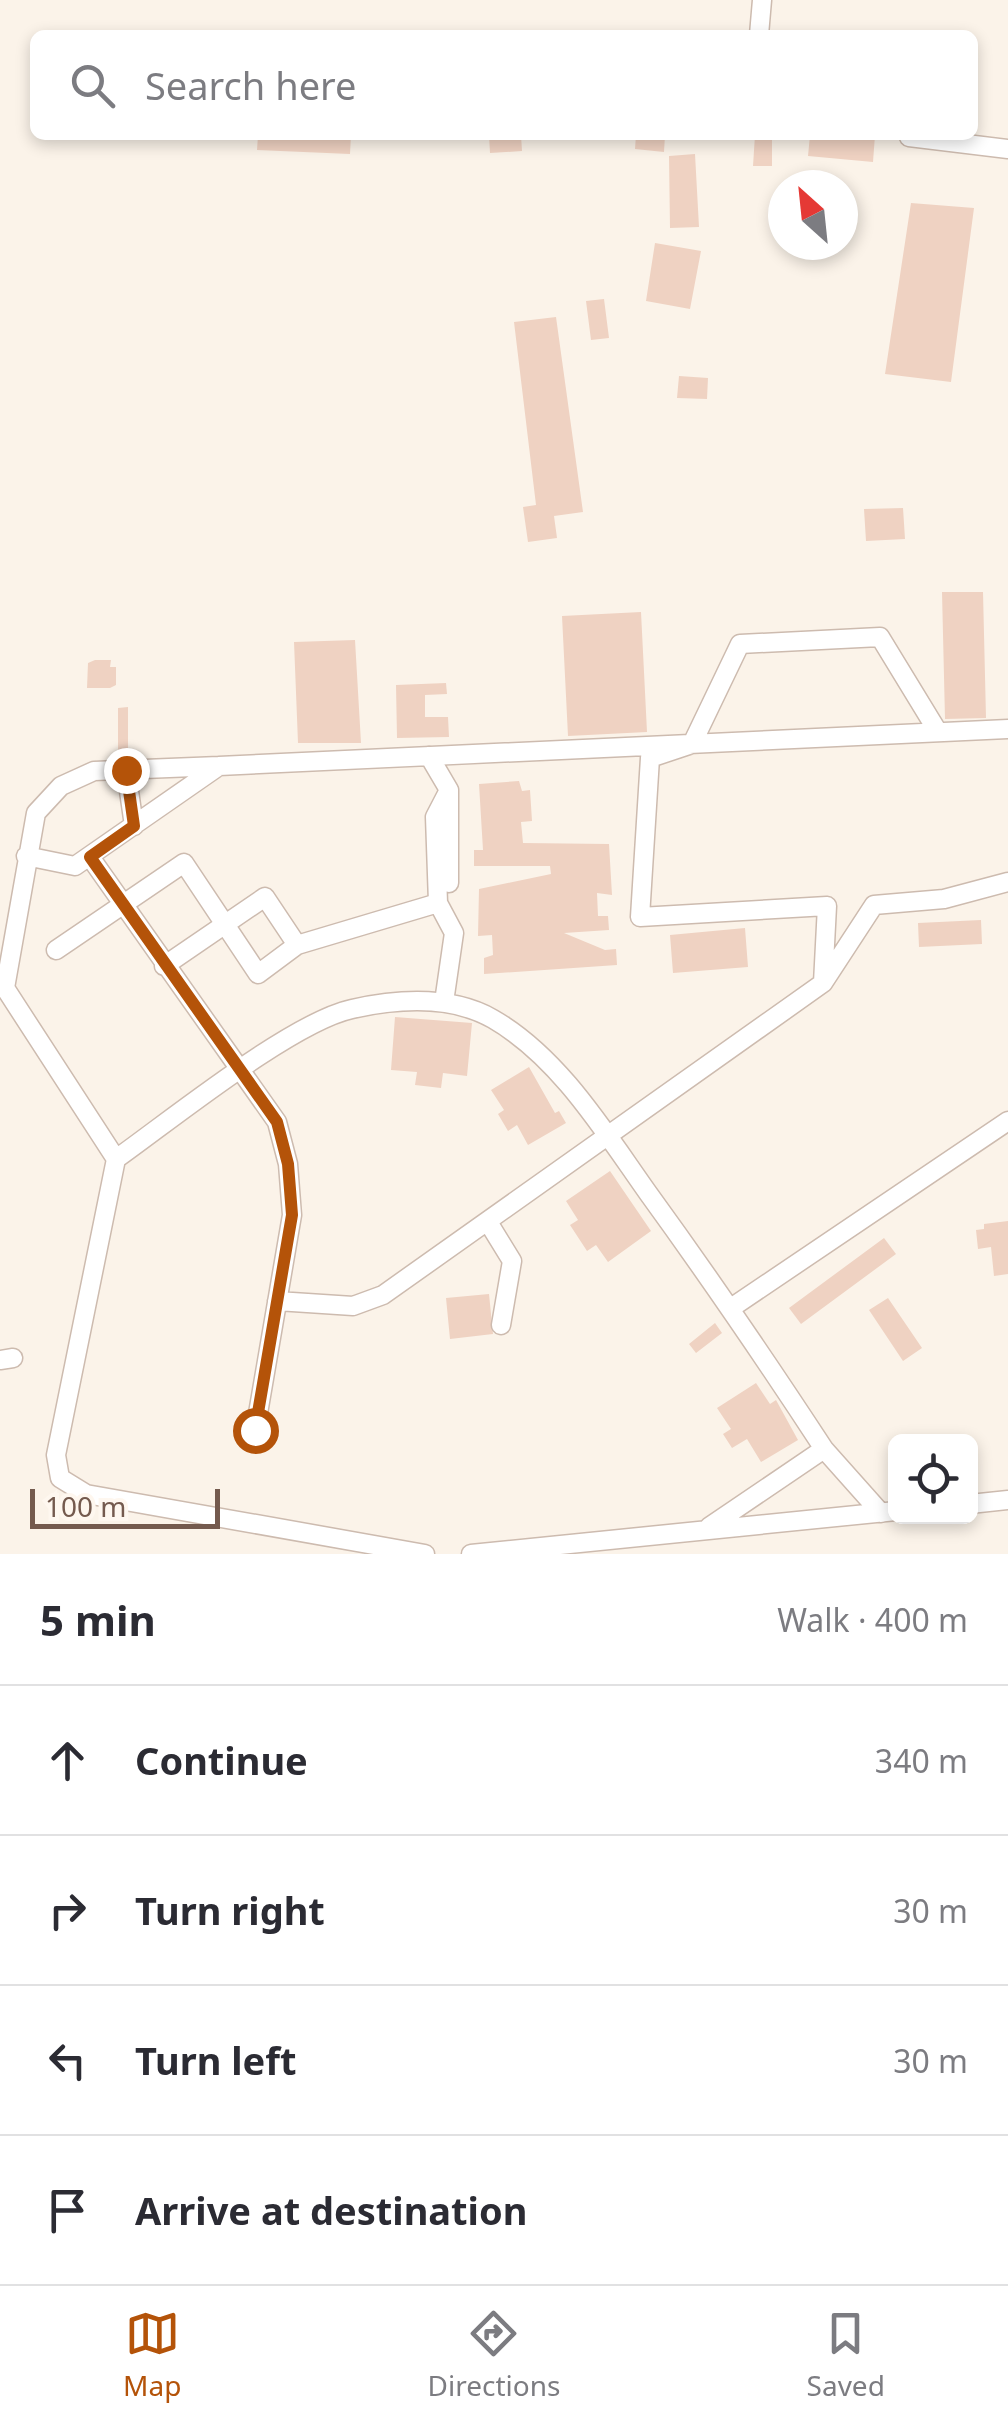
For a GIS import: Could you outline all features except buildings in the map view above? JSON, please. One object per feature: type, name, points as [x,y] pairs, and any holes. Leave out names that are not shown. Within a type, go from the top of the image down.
[{"type":"lane","points":[[759,30],[762,0]]},
{"type":"lane","points":[[934,140],[1008,149]]},
{"type":"lane","points":[[823,983],[827,906],[640,917],[650,758],[692,744],[740,644],[880,636],[938,732]]},
{"type":"lane","points":[[116,1158],[5,988],[36,813],[61,786],[94,771],[1008,730]]},
{"type":"lane","points":[[429,756],[448,790],[454,933],[444,1002]]},
{"type":"lane","points":[[26,856],[75,866],[219,766]]},
{"type":"lane","points":[[126,770],[134,826]]},
{"type":"lane","points":[[448,790],[435,817],[438,903],[454,933]]},
{"type":"lane","points":[[90,857],[277,1122],[288,1164],[292,1215],[255,1430]]},
{"type":"lane","points":[[56,950],[184,863],[258,974],[297,945],[438,903]]},
{"type":"lane","points":[[277,1301],[352,1306],[383,1295],[823,983],[874,905],[944,899],[1008,882]]},
{"type":"lane","points":[[164,966],[264,897],[297,945]]},
{"type":"lane","points":[[426,1554],[86,1494],[60,1478],[56,1456],[116,1158],[299,1032],[348,1010],[407,1001],[444,1002],[491,1018],[542,1056],[609,1138],[731,1308],[824,1449],[888,1512]]},
{"type":"lane","points":[[731,1308],[1008,1120]]},
{"type":"lane","points":[[488,1222],[512,1261],[502,1325]]},
{"type":"lane","points":[[705,1530],[824,1449]]},
{"type":"lane","points":[[978,1503],[1008,1500]]},
{"type":"lane","points":[[470,1554],[888,1512]]},
{"type":"route","points":[[126,770],[134,826],[90,857],[277,1122],[288,1164],[292,1215],[255,1430]]}]
